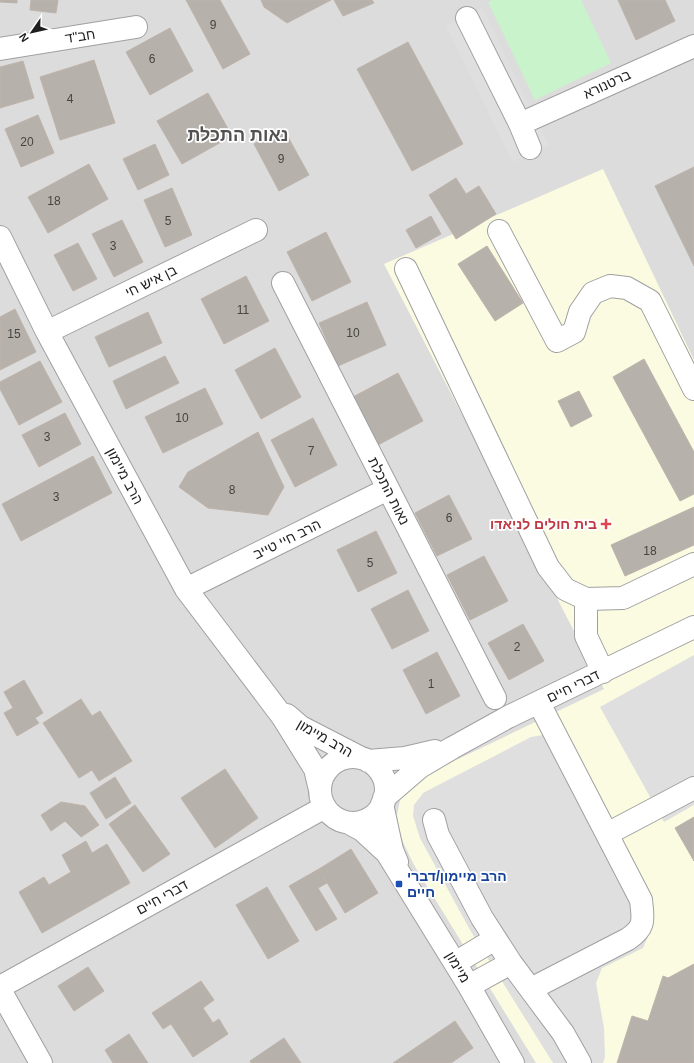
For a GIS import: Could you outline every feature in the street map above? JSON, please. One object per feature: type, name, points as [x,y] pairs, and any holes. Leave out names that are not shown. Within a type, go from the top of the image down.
[{"type":"street","points":[[467,18],[520,124],[530,148]]},
{"type":"street","name":"חב\"ד","points":[[0,49],[136,27]]},
{"type":"street","name":"ברטנורא","points":[[520,124],[694,46]]},
{"type":"street","name":"בן איש חי","points":[[47,332],[256,230]]},
{"type":"street","points":[[499,231],[557,341],[574,332],[580,312],[593,293],[610,286],[627,288],[650,301],[694,389]]},
{"type":"street","name":"הרב מיימון","points":[[0,237],[47,332],[186,588],[282,716],[308,756],[314,769],[322,799]]},
{"type":"street","points":[[406,269],[548,567],[565,589],[586,599],[623,598],[694,564]]},
{"type":"street","name":"נאות התכלת","points":[[283,283],[495,698]]},
{"type":"street","name":"הרב חיי טייב","points":[[186,588],[388,489]]},
{"type":"street","points":[[586,599],[586,636],[602,672]]},
{"type":"street","name":"דברי חיים","points":[[383,801],[420,767],[452,748],[508,717],[694,627]]},
{"type":"street","name":"הרב מיימון","points":[[271,701],[301,727],[365,760]]},
{"type":"street","points":[[531,989],[628,939],[637,933],[641,928],[643,918],[641,900],[539,703]]},
{"type":"street","name":"דברי חיים","points":[[365,760],[405,758],[452,748]]},
{"type":"street","points":[[349,823],[369,819],[377,812],[383,801],[385,789],[381,773],[375,766],[365,760],[351,757],[332,764],[326,772],[321,780],[322,799],[331,815],[362,830],[373,839],[387,853],[400,873]]},
{"type":"street","points":[[607,834],[694,788]]},
{"type":"street","name":"דברי חיים","points":[[0,987],[322,799]]},
{"type":"street","points":[[383,801],[392,850],[400,873]]},
{"type":"street","points":[[434,820],[438,835],[495,939],[563,1033],[580,1063]]},
{"type":"street","name":"מיימון","points":[[400,873],[469,986],[513,1063]]},
{"type":"street","points":[[455,963],[495,939]]},
{"type":"street","points":[[469,986],[511,963]]},
{"type":"street","points":[[0,990],[41,1063]]},
{"type":"shaded area","points":[[0,0],[694,0],[694,1063],[0,1063]]},
{"type":"shaded area","points":[[482,8],[549,145],[513,162],[446,26]]},
{"type":"shaded area","name":"בית חולים לניאדו","points":[[603,169],[694,360],[694,1063],[536,1063],[414,865],[403,842],[397,815],[400,800],[407,790],[427,774],[604,689],[384,264]]},
{"type":"shaded area","points":[[694,655],[694,805],[664,822],[600,707]]},
{"type":"shaded area","points":[[543,735],[562,740],[651,902],[649,934],[643,948],[602,968],[596,983],[604,1028],[605,1057],[603,1063],[553,1063],[470,930],[420,838],[413,816],[414,805],[423,793],[531,737]]},
{"type":"green space","points":[[492,0],[581,0],[611,63],[535,100],[488,2]]},
{"type":"building","points":[[0,0],[17,0],[17,3],[0,2]]},
{"type":"building","points":[[31,0],[58,0],[56,13],[30,10]]},
{"type":"building","points":[[186,0],[220,0],[250,54],[223,69]]},
{"type":"building","points":[[261,0],[331,0],[287,23],[264,7]]},
{"type":"building","points":[[334,0],[372,0],[374,3],[343,16]]},
{"type":"building","points":[[618,0],[665,0],[675,21],[636,40]]},
{"type":"building","points":[[170,28],[193,71],[150,95],[126,52]]},
{"type":"building","points":[[408,42],[463,144],[412,171],[357,69]]},
{"type":"building","points":[[94,60],[115,123],[60,140],[40,77]]},
{"type":"building","points":[[23,61],[34,98],[0,108],[0,67]]},
{"type":"building","points":[[208,93],[232,136],[182,164],[157,121]]},
{"type":"building","points":[[38,115],[54,153],[21,167],[5,129]]},
{"type":"building","points":[[283,128],[309,175],[279,191],[254,144]]},
{"type":"building","points":[[155,144],[169,175],[138,190],[123,159]]},
{"type":"building","points":[[89,164],[108,199],[48,233],[28,197]]},
{"type":"building","points":[[694,167],[694,266],[655,186]]},
{"type":"building","points":[[456,178],[466,194],[479,186],[496,214],[456,239],[429,195]]},
{"type":"building","points":[[172,188],[192,235],[165,247],[144,200]]},
{"type":"building","points":[[431,216],[441,234],[416,248],[406,230]]},
{"type":"building","points":[[122,220],[143,262],[114,277],[92,234]]},
{"type":"building","points":[[326,232],[351,282],[312,301],[287,252]]},
{"type":"building","points":[[78,243],[97,279],[73,291],[54,255]]},
{"type":"building","points":[[487,246],[523,303],[495,321],[458,264]]},
{"type":"building","points":[[246,276],[269,321],[224,344],[201,299]]},
{"type":"building","points":[[367,302],[386,345],[338,366],[319,323]]},
{"type":"building","points":[[15,309],[36,352],[0,370],[0,317]]},
{"type":"building","points":[[148,312],[162,343],[109,367],[95,337]]},
{"type":"building","points":[[275,348],[301,397],[261,419],[235,370]]},
{"type":"building","points":[[165,356],[179,383],[126,409],[113,381]]},
{"type":"building","points":[[644,359],[694,452],[694,494],[680,501],[613,377]]},
{"type":"building","points":[[40,361],[62,402],[19,425],[0,389],[0,382]]},
{"type":"building","points":[[398,373],[423,421],[376,446],[351,398]]},
{"type":"building","points":[[205,388],[223,424],[163,453],[145,417]]},
{"type":"building","points":[[579,391],[592,416],[571,427],[558,401]]},
{"type":"building","points":[[65,413],[81,444],[39,467],[22,435]]},
{"type":"building","points":[[313,418],[337,465],[295,487],[271,440]]},
{"type":"building","points":[[258,432],[284,487],[268,515],[208,508],[179,487],[188,472]]},
{"type":"building","points":[[93,456],[112,493],[21,541],[2,504]]},
{"type":"building","points":[[449,495],[472,539],[437,556],[415,513]]},
{"type":"building","points":[[694,507],[694,545],[625,576],[611,545]]},
{"type":"building","points":[[376,531],[397,573],[358,592],[337,550]]},
{"type":"building","points":[[484,556],[508,601],[470,620],[447,575]]},
{"type":"building","points":[[408,590],[429,631],[392,649],[371,609]]},
{"type":"building","points":[[523,624],[544,661],[509,680],[488,643]]},
{"type":"building","points":[[437,652],[460,696],[426,714],[403,670]]},
{"type":"building","points":[[24,680],[43,713],[35,718],[39,723],[17,736],[4,713],[13,708],[4,692]]},
{"type":"building","points":[[81,699],[92,716],[100,711],[132,761],[99,781],[92,770],[79,778],[43,723]]},
{"type":"building","points":[[225,769],[258,818],[215,848],[181,798]]},
{"type":"building","points":[[115,777],[131,803],[106,819],[90,793]]},
{"type":"building","points":[[61,802],[85,806],[99,825],[81,837],[65,821],[51,831],[41,815]]},
{"type":"building","points":[[135,805],[170,854],[143,872],[109,824]]},
{"type":"building","points":[[694,817],[694,861],[675,828]]},
{"type":"building","points":[[86,841],[92,853],[107,844],[130,883],[42,933],[19,892],[44,877],[49,885],[71,872],[62,855]]},
{"type":"building","points":[[351,849],[378,893],[345,913],[319,869]]},
{"type":"building","points":[[319,869],[327,883],[318,888],[337,919],[316,931],[289,886]]},
{"type":"building","points":[[267,887],[299,941],[268,959],[236,905]]},
{"type":"building","points":[[694,964],[694,1063],[617,1063],[632,1016],[648,1021],[663,976],[668,978]]},
{"type":"building","points":[[88,967],[104,991],[74,1011],[58,986]]},
{"type":"building","points":[[201,981],[214,1000],[203,1008],[213,1023],[219,1019],[228,1034],[193,1057],[171,1024],[163,1029],[152,1013]]},
{"type":"building","points":[[455,1021],[473,1048],[451,1063],[393,1063]]},
{"type":"building","points":[[129,1034],[148,1063],[113,1063],[105,1050]]},
{"type":"building","points":[[284,1038],[301,1063],[251,1063],[250,1061]]},
{"type":"place","name":"בית חולים לניאדו","points":[[606,524]]},
{"type":"place","name":"הרב מיימון/דברי חיים","points":[[399,884]]},
{"type":"district","name":"נאות התכלת","points":[[238,135]]}]
